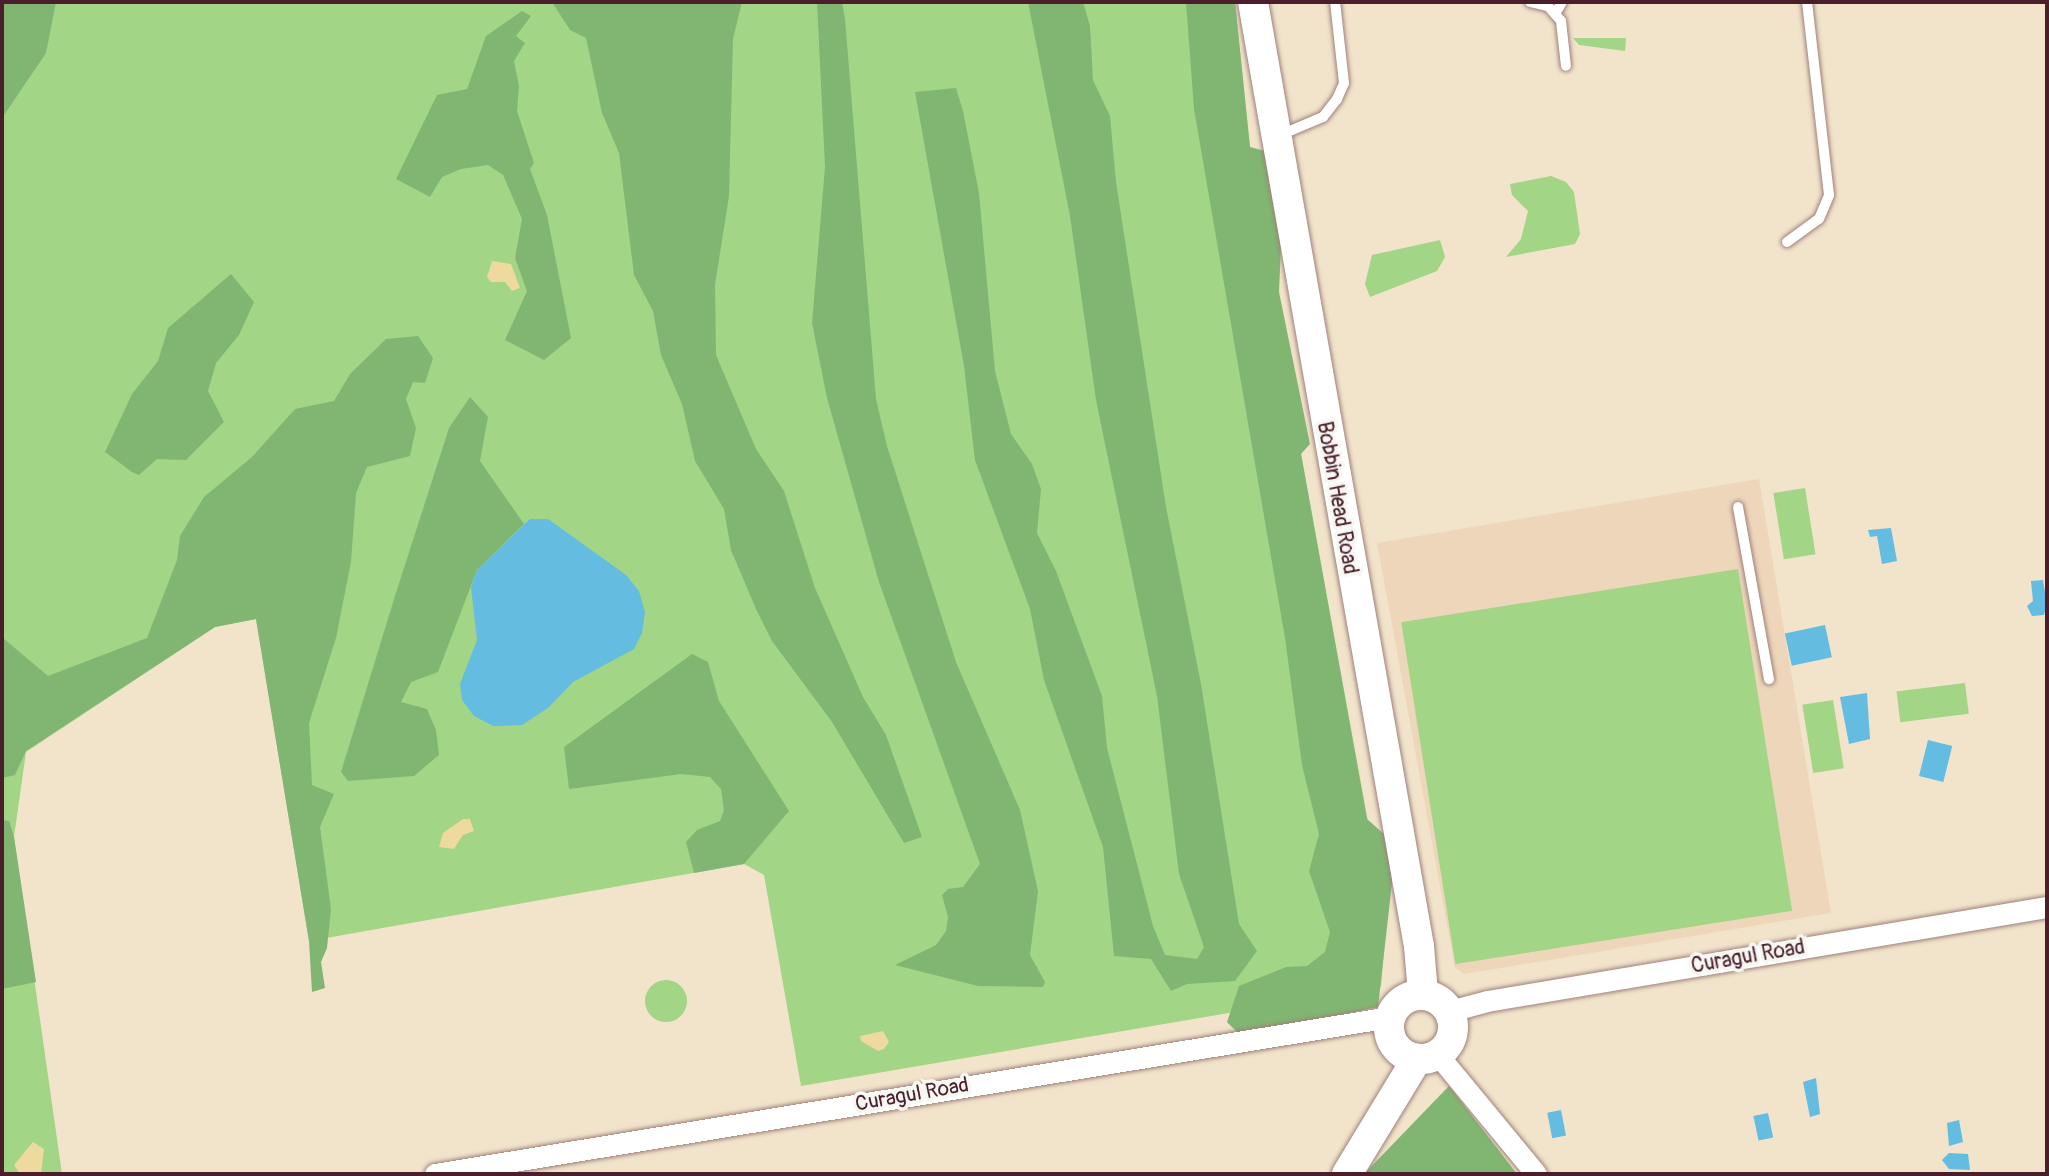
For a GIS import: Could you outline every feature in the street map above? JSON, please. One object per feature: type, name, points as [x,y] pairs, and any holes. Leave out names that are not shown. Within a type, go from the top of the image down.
[{"type":"main road","name":"Bobbin Head Road","points":[[1253,2],[1419,946],[1423,994]]},
{"type":"main road","points":[[1347,1174],[1427,1057],[1453,1034],[1450,1011],[1434,997],[1423,994],[1403,1000],[1390,1017],[1391,1039],[1406,1056],[1427,1057]]},
{"type":"street","name":"Curagul Road","points":[[1450,1011],[1487,1000],[2047,906]]},
{"type":"street","name":"Curagul Road","points":[[435,1174],[1390,1017]]},
{"type":"street","points":[[1427,1057],[1536,1174]]},
{"type":"lane","points":[[1276,138],[1324,117],[1337,100],[1344,83],[1335,2]]},
{"type":"lane","points":[[1530,2],[1548,6],[1561,21],[1566,66]]},
{"type":"lane","points":[[1555,14],[1562,2]]},
{"type":"lane","points":[[1787,242],[1819,219],[1829,195],[1807,2]]},
{"type":"lane","points":[[1738,507],[1769,679]]},
{"type":"shaded area","points":[[1759,479],[1831,913],[1465,974],[1455,968],[1377,543]]},
{"type":"green space","points":[[2,2],[1235,2],[1256,206],[1377,871],[1384,948],[1381,987],[801,1086],[764,875],[744,864],[309,941],[256,619],[215,627],[26,752],[14,837],[62,1174],[2,1174]]},
{"type":"green space","points":[[2,2],[56,2],[46,53],[2,118]]},
{"type":"green space","points":[[552,2],[742,2],[733,39],[729,196],[715,285],[716,355],[756,449],[784,491],[815,588],[863,697],[886,735],[922,837],[904,843],[832,722],[772,641],[756,609],[731,550],[724,509],[695,461],[682,404],[661,355],[653,311],[634,275],[619,153],[602,113],[586,38],[570,30]]},
{"type":"green space","points":[[817,2],[842,2],[845,19],[876,399],[887,446],[956,662],[1020,810],[1038,891],[1030,955],[1045,982],[1043,987],[978,986],[895,965],[936,945],[946,931],[948,917],[942,895],[948,889],[963,887],[980,864],[879,582],[827,398],[812,323],[825,167]]},
{"type":"green space","points":[[1028,2],[1083,2],[1090,26],[1093,80],[1110,116],[1116,182],[1166,507],[1201,684],[1239,924],[1257,951],[1235,981],[1187,984],[1171,991],[1151,959],[1114,956],[1103,847],[1044,680],[1030,609],[975,460],[964,366],[915,92],[956,88],[979,193],[995,371],[1011,434],[1032,464],[1041,489],[1037,533],[1056,571],[1102,696],[1107,748],[1153,926],[1165,955],[1197,959],[1204,947],[1179,874],[1157,696],[1096,400],[1070,216]]},
{"type":"green space","points":[[1186,2],[1235,2],[1250,147],[1285,156],[1279,292],[1310,444],[1301,454],[1367,819],[1384,834],[1393,874],[1378,1007],[1241,1036],[1227,1022],[1239,986],[1286,967],[1307,966],[1325,952],[1330,932],[1309,871],[1319,834],[1302,765],[1285,638],[1194,109]]},
{"type":"green space","points":[[522,11],[531,16],[516,36],[525,43],[514,61],[519,86],[517,111],[534,163],[530,169],[547,215],[571,338],[544,360],[505,340],[527,291],[515,258],[522,219],[503,175],[488,165],[461,169],[442,177],[430,197],[396,179],[437,95],[467,89],[486,36]]},
{"type":"green space","points":[[1573,38],[1626,38],[1625,51],[1579,45]]},
{"type":"green space","points":[[1551,176],[1566,182],[1574,192],[1580,234],[1575,244],[1506,257],[1521,239],[1528,211],[1512,195],[1510,184]]},
{"type":"green space","points":[[1440,240],[1445,257],[1437,271],[1370,297],[1365,284],[1372,255]]},
{"type":"green space","points":[[231,274],[254,302],[239,335],[216,363],[208,391],[224,422],[186,460],[157,459],[139,475],[132,472],[105,452],[132,394],[158,361],[168,328]]},
{"type":"green space","points":[[418,336],[433,358],[425,383],[413,382],[406,399],[416,428],[410,456],[367,467],[356,493],[351,562],[336,638],[309,723],[312,785],[334,794],[320,827],[331,909],[327,948],[321,962],[325,988],[312,992],[309,941],[256,619],[215,627],[26,751],[15,775],[2,778],[2,595],[3,638],[48,676],[147,638],[177,560],[180,536],[204,497],[252,457],[295,409],[334,401],[350,374],[386,339]]},
{"type":"green space","points":[[470,397],[488,417],[480,461],[524,524],[477,570],[438,672],[411,682],[401,702],[427,709],[436,730],[439,755],[414,776],[348,781],[341,772],[395,596],[449,428]]},
{"type":"green space","points":[[1805,488],[1815,554],[1784,559],[1773,493]]},
{"type":"green space","points":[[1738,569],[1792,911],[1455,964],[1401,622]]},
{"type":"green space","points":[[692,654],[708,662],[719,701],[789,811],[744,864],[694,873],[686,842],[697,830],[720,821],[724,810],[721,789],[710,777],[681,774],[569,789],[564,747]]},
{"type":"green space","points":[[1965,683],[1969,714],[1900,722],[1897,691]]},
{"type":"green space","points":[[1833,700],[1844,768],[1813,773],[1802,705]]},
{"type":"green space","points":[[2,820],[9,821],[14,837],[36,982],[2,989]]},
{"type":"green space","points":[[666,980],[681,986],[687,1001],[681,1016],[666,1022],[651,1016],[645,1001],[651,986]]},
{"type":"green space","points":[[1449,1086],[1517,1174],[1364,1174]]},
{"type":"sand","points":[[492,261],[511,264],[520,288],[512,291],[505,282],[491,282],[487,277]]},
{"type":"sand","points":[[463,819],[470,819],[474,831],[463,835],[454,849],[439,847],[443,833]]},
{"type":"sand","points":[[883,1031],[889,1042],[884,1049],[878,1051],[861,1041],[860,1036]]},
{"type":"sand","points":[[33,1142],[44,1149],[41,1174],[20,1174],[14,1165]]},
{"type":"water","points":[[530,519],[548,519],[626,575],[639,591],[645,612],[642,633],[634,649],[573,682],[548,708],[522,725],[493,726],[474,716],[462,700],[460,684],[477,640],[471,587],[477,570]]},
{"type":"water","points":[[1891,528],[1897,561],[1882,564],[1877,536],[1870,537],[1868,530]]},
{"type":"water","points":[[2043,580],[2047,604],[2044,615],[2032,616],[2027,606],[2033,601],[2031,581]]},
{"type":"water","points":[[1825,625],[1832,657],[1792,666],[1785,634]]},
{"type":"water","points":[[1867,693],[1870,739],[1849,744],[1840,697]]},
{"type":"water","points":[[1928,740],[1952,746],[1943,782],[1919,776]]},
{"type":"water","points":[[1816,1078],[1820,1114],[1810,1117],[1803,1082]]},
{"type":"water","points":[[1561,1110],[1566,1136],[1552,1138],[1547,1113]]},
{"type":"water","points":[[1768,1113],[1773,1137],[1759,1141],[1753,1116]]},
{"type":"water","points":[[1959,1120],[1963,1142],[1949,1146],[1947,1123]]},
{"type":"water","points":[[1949,1153],[1968,1154],[1970,1170],[1949,1169],[1942,1160]]}]
